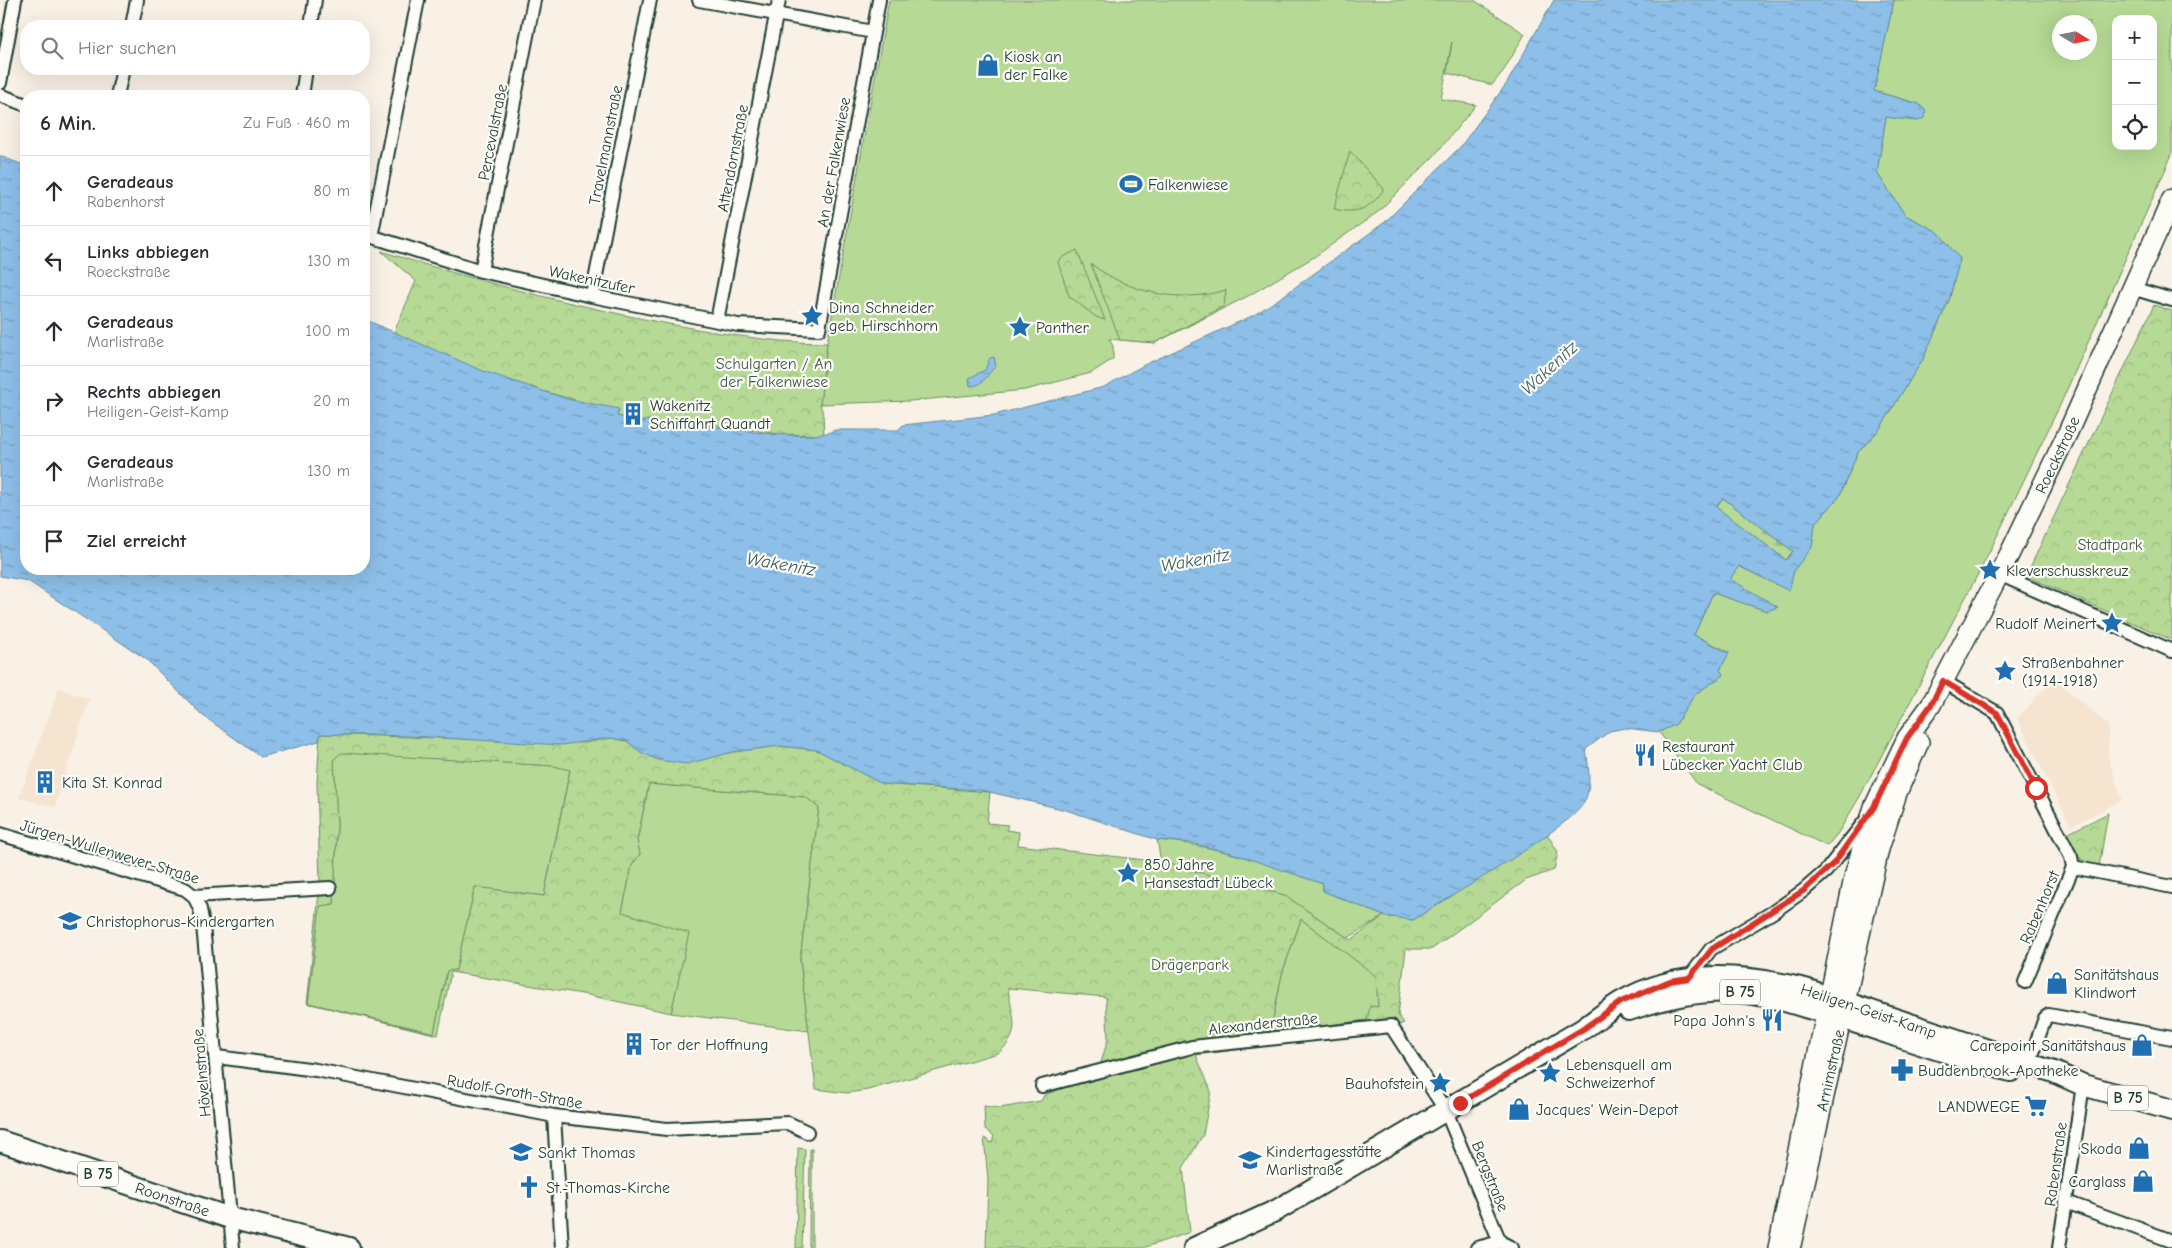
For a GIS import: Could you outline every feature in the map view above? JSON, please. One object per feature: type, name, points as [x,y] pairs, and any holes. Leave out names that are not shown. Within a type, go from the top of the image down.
[{"type":"main road","name":"Roeckstraße","points":[[1863,877],[1918,745],[1931,705],[1999,574],[2068,432],[2172,199]]},
{"type":"main road","name":"Roeckstraße","points":[[1863,877],[1874,807],[1907,738],[1931,705]]},
{"type":"main road","name":"Arnimstraße","points":[[1778,1248],[1835,1008],[1863,877]]},
{"type":"main road","name":"Heiligen-Geist-Kamp","points":[[1651,995],[1670,981],[1689,978],[1737,976],[1774,981],[1835,1008],[1974,1062],[2051,1082],[2083,1086]]},
{"type":"main road","name":"Heiligen-Geist-Kamp","points":[[1651,995],[1737,992],[1835,1008],[2029,1064],[2083,1086],[2172,1110]]},
{"type":"main road","name":"B 75","points":[[1194,1248],[1277,1210],[1583,1029],[1651,995]]},
{"type":"main road","name":"Arnimstraße","points":[[1790,1248],[1835,1008]]},
{"type":"main road","name":"Roonstraße","points":[[0,1141],[230,1218],[349,1248]]},
{"type":"street","points":[[0,83],[15,0]]},
{"type":"street","points":[[133,20],[137,0]]},
{"type":"street","points":[[313,20],[315,0]]},
{"type":"street","points":[[370,227],[418,0]]},
{"type":"street","name":"Percevalstraße","points":[[481,271],[534,0]]},
{"type":"street","name":"Travelmannstraße","points":[[592,296],[650,0]]},
{"type":"street","points":[[699,0],[873,32]]},
{"type":"street","name":"Attendornstraße","points":[[717,321],[779,0]]},
{"type":"street","name":"An der Falkenwiese","points":[[819,329],[879,0]]},
{"type":"street","points":[[118,90],[122,75]]},
{"type":"street","points":[[303,90],[305,75]]},
{"type":"street","points":[[0,95],[20,103]]},
{"type":"street","name":"Wakenitzufer","points":[[370,237],[481,271],[592,296],[717,321],[819,329]]},
{"type":"street","points":[[2132,288],[2172,300]]},
{"type":"street","points":[[1999,574],[2172,650]]},
{"type":"street","name":"Rabenhorst","points":[[1943,681],[1997,713],[2071,857],[2073,867],[2025,982]]},
{"type":"street","name":"Roeckstraße","points":[[1689,978],[1712,949],[1773,912],[1803,891],[1830,867],[1874,807]]},
{"type":"street","name":"Jürgen-Wullenwever-Straße","points":[[0,834],[185,889],[194,896],[330,888]]},
{"type":"street","points":[[1830,867],[1863,877]]},
{"type":"street","points":[[2073,867],[2172,888]]},
{"type":"street","name":"Hövelnstraße","points":[[194,896],[200,909],[203,925],[217,1057],[233,1248]]},
{"type":"street","points":[[2029,1064],[2045,1018],[2049,1015],[2172,1038]]},
{"type":"street","name":"Alexanderstraße","points":[[1042,1086],[1192,1047],[1391,1026],[1446,1111]]},
{"type":"street","name":"Rudolf-Groth-Straße","points":[[217,1057],[316,1070],[554,1116],[667,1130],[788,1123],[808,1132]]},
{"type":"street","name":"Rabenstraße","points":[[2059,1248],[2083,1086]]},
{"type":"street","name":"Bergstraße","points":[[1446,1111],[1506,1245]]},
{"type":"street","points":[[554,1116],[562,1248]]},
{"type":"street","points":[[2066,1202],[2172,1241]]},
{"type":"street","points":[[1477,1248],[1506,1245]]},
{"type":"shaded area","points":[[2054,679],[2108,725],[2108,757],[2122,800],[2071,826],[2017,718]]},
{"type":"shaded area","points":[[59,688],[89,699],[55,807],[19,798]]},
{"type":"green space","name":"Falkenwiese","points":[[889,0],[1474,0],[1525,34],[1504,70],[1492,85],[1447,73],[1452,42],[1441,99],[1476,105],[1434,156],[1378,212],[1314,257],[1248,296],[1155,343],[1109,339],[1113,346],[1113,359],[1091,373],[1025,390],[910,401],[820,404],[827,343]]},
{"type":"green space","points":[[1894,0],[2172,0],[2172,154],[2060,405],[1986,559],[1859,798],[1838,833],[1827,846],[1697,784],[1659,732],[1676,724],[1695,694],[1724,675],[1720,670],[1729,652],[1694,635],[1713,593],[1767,611],[1777,607],[1730,580],[1738,566],[1789,590],[1794,570],[1812,547],[1815,524],[1839,497],[1858,452],[1879,430],[1923,359],[1949,300],[1960,259],[1938,232],[1905,215],[1877,173],[1886,117],[1917,121],[1919,104],[1874,91]]},
{"type":"green space","points":[[1350,151],[1384,189],[1369,205],[1357,210],[1343,211],[1334,209]]},
{"type":"green space","points":[[1077,250],[1105,320],[1096,317],[1069,296],[1058,262],[1061,258]]},
{"type":"green space","name":"Schulgarten / An der Falkenwiese","points":[[381,251],[449,272],[518,290],[658,322],[763,339],[827,343],[820,404],[823,414],[824,435],[780,434],[667,419],[666,424],[647,420],[645,422],[617,416],[619,410],[532,388],[448,358],[394,332],[416,281]]},
{"type":"green space","points":[[1091,264],[1122,282],[1138,289],[1156,293],[1173,296],[1191,296],[1226,290],[1224,306],[1155,343],[1120,340]]},
{"type":"green space","name":"Stadtpark","points":[[2154,305],[2172,311],[2172,640],[2026,576]]},
{"type":"green space","points":[[1723,498],[1793,551],[1786,560],[1716,507]]},
{"type":"green space","name":"Drägerpark","points":[[320,734],[585,743],[611,738],[627,741],[642,753],[733,752],[779,746],[817,750],[882,784],[990,792],[987,823],[1008,825],[1006,830],[1019,832],[1018,845],[1161,862],[1284,895],[1351,940],[1384,916],[1413,920],[1547,834],[1558,852],[1554,870],[1526,880],[1432,949],[1406,949],[1398,1015],[1404,1023],[1384,1031],[1196,1055],[1211,1091],[1203,1135],[1183,1168],[1190,1232],[1143,1248],[986,1248],[988,1179],[984,1138],[992,1143],[994,1136],[985,1129],[984,1106],[1000,1108],[1041,1101],[1044,1095],[1097,1076],[1108,1039],[1106,997],[1008,988],[1014,1023],[1013,1031],[1006,1046],[998,1053],[868,1090],[847,1093],[816,1089],[800,960],[819,808],[806,797],[649,784],[637,840],[640,854],[632,865],[622,912],[689,933],[671,1013],[588,995],[451,972],[438,1035],[307,1003],[320,884],[317,782]],"holes":[[[341,753],[554,766],[570,770],[544,896],[475,887],[456,970],[447,971],[434,1033],[308,1003],[320,906],[334,904],[337,824],[334,759]],[[1301,919],[1376,976],[1378,1007],[1370,1006],[1367,1020],[1270,1033],[1282,974]]]},
{"type":"green space","points":[[341,752],[554,766],[570,769],[544,896],[475,887],[456,970],[447,971],[434,1033],[308,1003],[320,905],[334,904],[337,824],[334,758]]},
{"type":"green space","points":[[649,784],[806,797],[819,808],[800,960],[809,1031],[671,1013],[688,933],[622,912],[632,865],[640,854],[637,841]]},
{"type":"green space","points":[[2108,813],[2099,867],[2083,864],[2067,834]]},
{"type":"green space","points":[[1157,840],[1200,846],[1242,856],[1282,869],[1323,884],[1323,891],[1384,916],[1348,938],[1284,895],[1161,862]]},
{"type":"green space","points":[[1301,919],[1377,976],[1378,1008],[1368,1020],[1270,1033],[1282,974]]},
{"type":"green space","points":[[798,1148],[805,1149],[802,1248],[796,1248]]},
{"type":"green space","points":[[810,1149],[812,1149],[812,1248],[809,1248]]},
{"type":"water","name":"Wakenitz","points":[[1554,0],[1894,0],[1874,91],[1919,104],[1926,111],[1924,118],[1917,121],[1886,117],[1877,173],[1905,215],[1938,232],[1960,259],[1949,300],[1923,359],[1879,430],[1858,452],[1839,497],[1815,524],[1812,547],[1794,570],[1789,591],[1739,566],[1730,579],[1778,607],[1767,611],[1713,593],[1694,635],[1729,653],[1720,670],[1724,675],[1695,694],[1676,724],[1659,732],[1625,728],[1610,731],[1586,749],[1589,784],[1586,799],[1576,813],[1529,848],[1413,920],[1384,916],[1323,891],[1323,884],[1235,854],[1191,843],[1157,840],[1066,810],[981,790],[882,784],[817,750],[779,746],[733,752],[687,764],[658,760],[642,753],[627,741],[611,738],[561,745],[410,736],[320,734],[319,741],[261,757],[202,715],[146,659],[28,581],[0,576],[0,156],[20,164],[20,575],[370,575],[370,322],[483,371],[567,399],[619,409],[617,416],[644,422],[647,420],[666,424],[667,419],[728,429],[803,435],[822,434],[835,430],[898,430],[903,425],[994,415],[1104,387],[1144,365],[1254,315],[1385,222],[1461,146],[1507,83]],"holes":[[[1723,498],[1793,551],[1786,560],[1716,507]]]},
{"type":"water","points":[[994,357],[996,366],[982,382],[970,386],[969,378],[985,370],[990,358]]},
{"type":"place","name":"Kiosk an der Falke","points":[[988,65]]},
{"type":"place","name":"Falkenwiese","points":[[1131,184]]},
{"type":"place","name":"Dina Schneider geb. Hirschhorn","points":[[812,316]]},
{"type":"place","name":"Panther","points":[[1020,327]]},
{"type":"place","name":"Wakenitz Schiffahrt Quandt","points":[[633,414]]},
{"type":"place","name":"Kleverschusskreuz","points":[[1990,570]]},
{"type":"place","name":"Rudolf Meinert","points":[[2112,623]]},
{"type":"place","name":"Straßenbahner (1914-1918)","points":[[2005,671]]},
{"type":"place","name":"Restaurant Lübecker Yacht Club","points":[[1645,755]]},
{"type":"place","name":"Kita St. Konrad","points":[[45,782]]},
{"type":"place","name":"850 Jahre Hansestadt Lübeck","points":[[1128,873]]},
{"type":"place","name":"Christophorus-Kindergarten","points":[[70,921]]},
{"type":"place","name":"Sanitätshaus Klindwort","points":[[2057,983]]},
{"type":"place","name":"Papa John's","points":[[1772,1020]]},
{"type":"place","name":"Tor der Hoffnung","points":[[634,1044]]},
{"type":"place","name":"Carepoint Sanitätshaus","points":[[2142,1045]]},
{"type":"place","name":"Buddenbrook-Apotheke","points":[[1902,1070]]},
{"type":"place","name":"Lebensquell am Schweizerhof","points":[[1550,1073]]},
{"type":"place","name":"Bauhofstein","points":[[1440,1083]]},
{"type":"place","name":"LANDWEGE","points":[[2036,1106]]},
{"type":"place","name":"Jacques' Wein-Depot","points":[[1519,1109]]},
{"type":"place","name":"Skoda","points":[[2139,1148]]},
{"type":"place","name":"Sankt Thomas","points":[[521,1152]]},
{"type":"place","name":"Kindertagesstätte Marlistraße","points":[[1250,1160]]},
{"type":"place","name":"Carglass","points":[[2143,1181]]},
{"type":"place","name":"St.-Thomas-Kirche","points":[[529,1187]]},
{"type":"route","points":[[1460,1103],[1583,1029],[1621,1002],[1649,988],[1670,981],[1689,978],[1712,949],[1773,912],[1803,891],[1826,871],[1859,830],[1874,807],[1907,738],[1931,705],[1943,681],[1997,713],[2036,788]]}]
